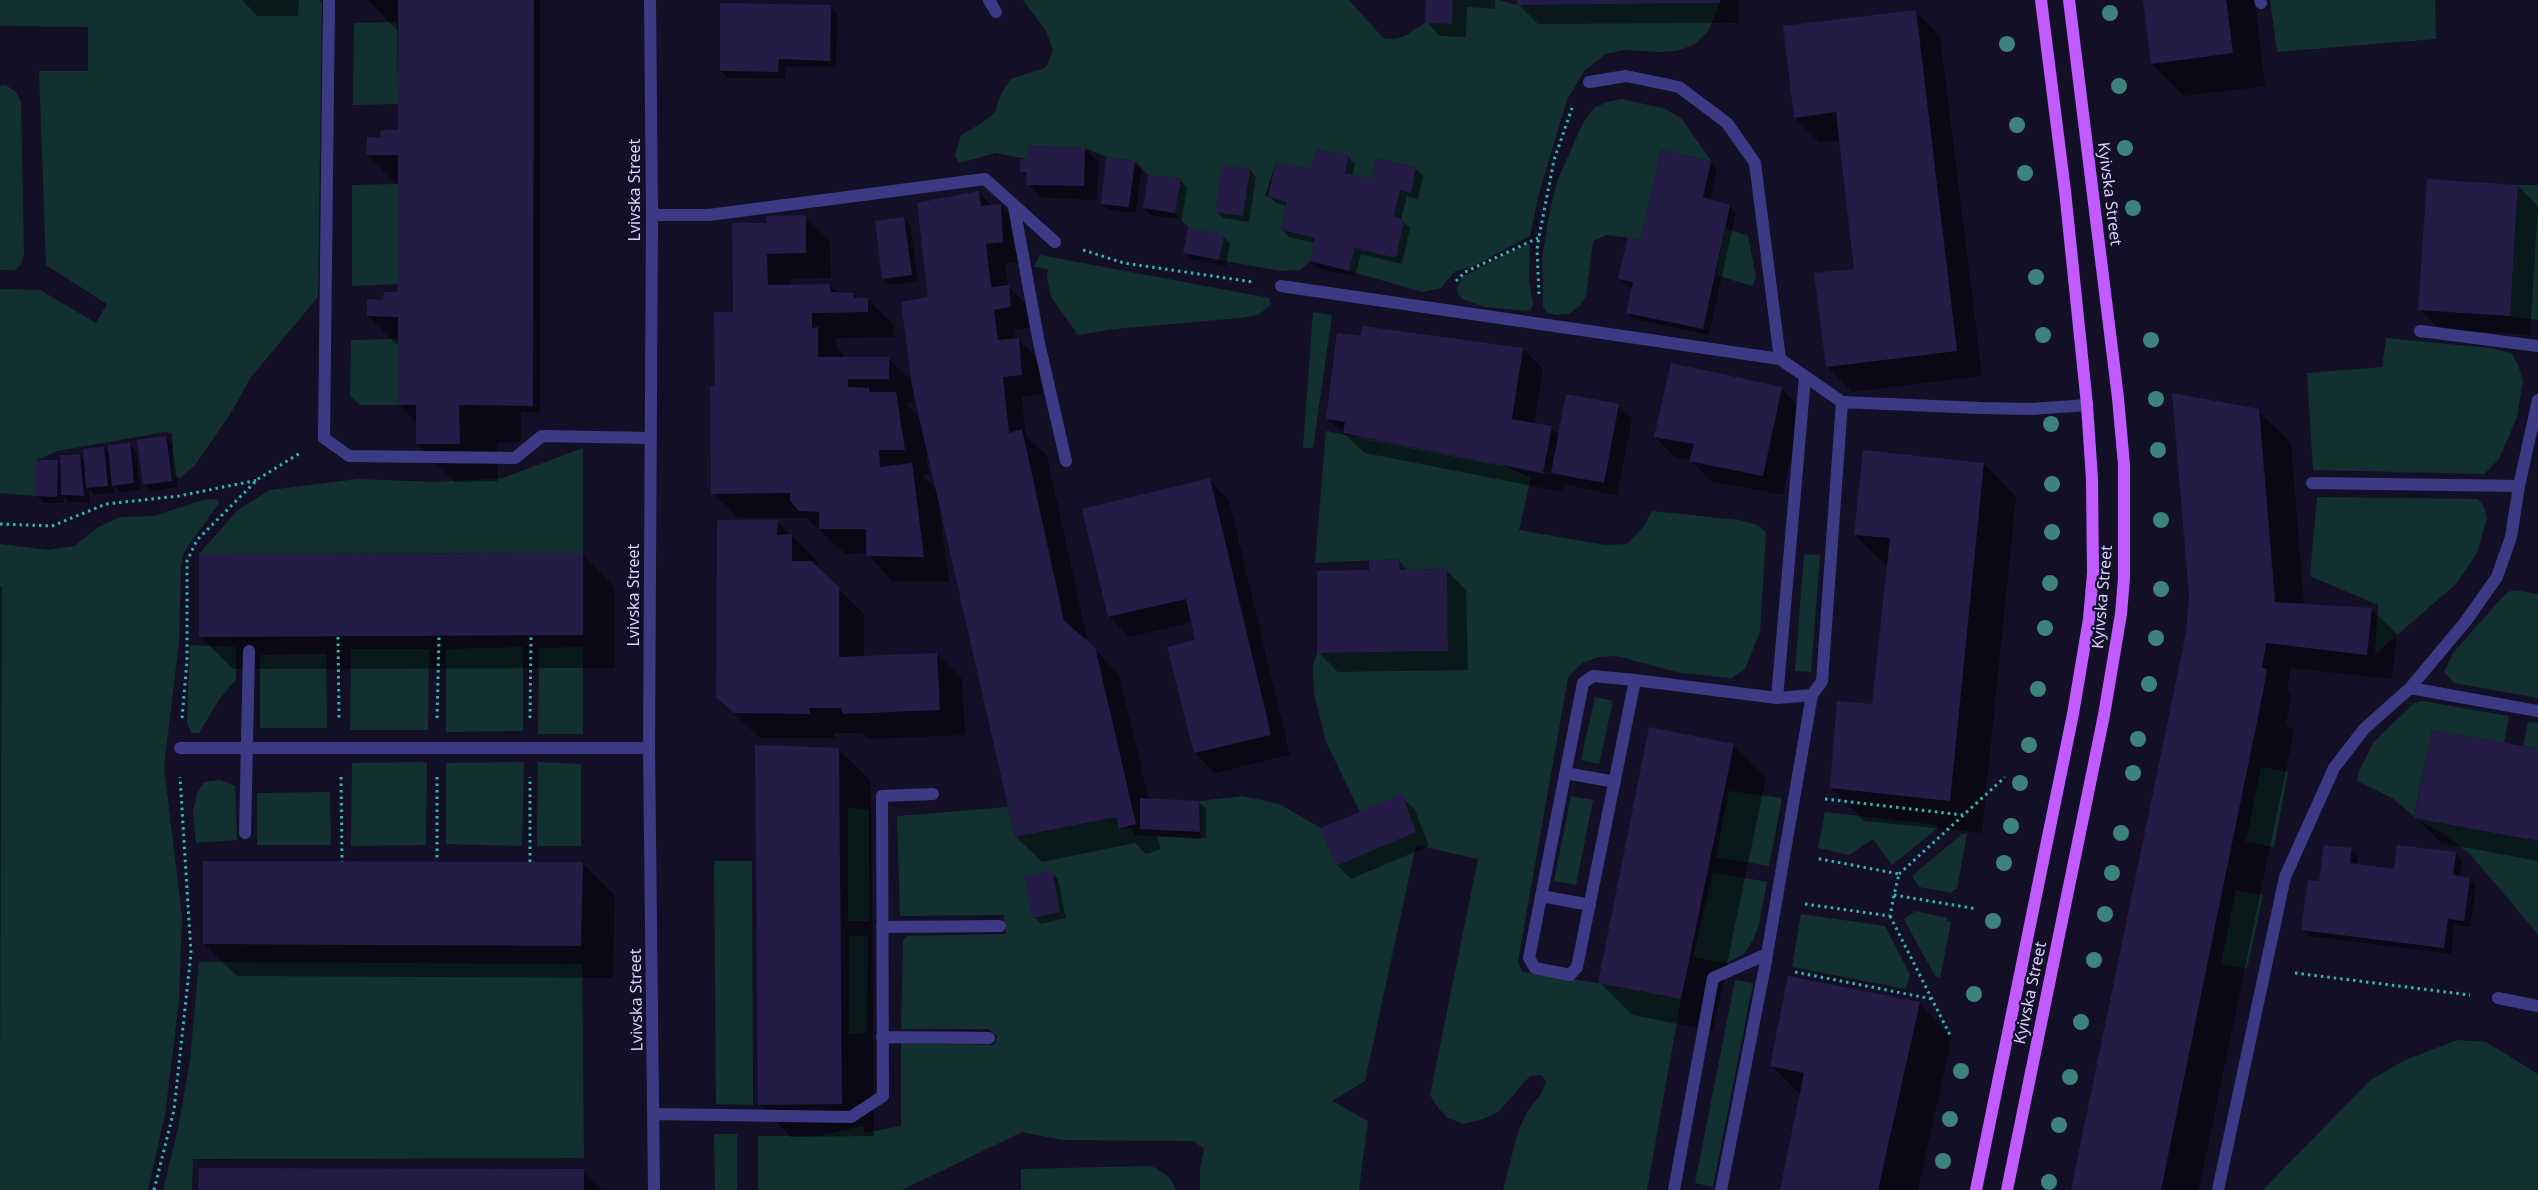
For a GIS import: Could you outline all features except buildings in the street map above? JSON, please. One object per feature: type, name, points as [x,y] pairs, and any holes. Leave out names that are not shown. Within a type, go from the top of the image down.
[{"type":"main road","name":"Kyivska Street","points":[[1976,1190],[2073,714],[2090,619],[2093,573],[2093,507],[2087,405],[2065,191],[2041,0]]},
{"type":"main road","name":"Kyivska Street","points":[[2007,1190],[2104,715],[2121,614],[2124,578],[2124,465],[2118,398],[2069,0]]},
{"type":"street","points":[[329,0],[324,438],[350,456],[515,458],[542,436],[650,438]]},
{"type":"street","name":"Lvivska Street","points":[[650,0],[652,215],[649,748],[655,1114],[654,1190]]},
{"type":"street","points":[[989,0],[996,12]]},
{"type":"street","points":[[1589,82],[1626,76],[1679,87],[1727,123],[1755,162],[1780,359]]},
{"type":"street","points":[[652,215],[709,215],[985,179],[1014,208],[1055,242]]},
{"type":"street","points":[[1014,208],[1039,343],[1066,461]]},
{"type":"street","points":[[1281,286],[1780,359],[1842,402],[1989,408],[2087,405]]},
{"type":"street","points":[[2420,332],[2538,346]]},
{"type":"street","points":[[1777,698],[1805,377]]},
{"type":"street","points":[[2218,1190],[2285,877],[2334,768],[2364,729],[2410,688],[2466,621],[2497,577],[2511,537],[2519,486],[2538,400]]},
{"type":"street","points":[[1721,1190],[1766,960],[1812,695],[1822,681],[1842,402]]},
{"type":"street","points":[[2312,483],[2519,486]]},
{"type":"street","points":[[245,833],[249,651]]},
{"type":"street","points":[[1635,680],[1577,967],[1570,975],[1535,968],[1529,958],[1583,683],[1594,676],[1635,680],[1777,698],[1812,695]]},
{"type":"street","points":[[2410,688],[2538,711]]},
{"type":"street","points":[[180,748],[649,748]]},
{"type":"street","points":[[1566,773],[1615,782]]},
{"type":"street","points":[[655,1114],[851,1117],[882,1096],[882,796],[933,794]]},
{"type":"street","points":[[1541,896],[1590,905]]},
{"type":"street","points":[[882,927],[1000,926]]},
{"type":"street","points":[[1674,1190],[1713,978],[1766,960]]},
{"type":"street","points":[[2498,998],[2538,1006]]},
{"type":"street","points":[[882,1037],[990,1038]]},
{"type":"path","points":[[1541,325],[1537,249],[1554,160],[1574,104],[1589,82]]},
{"type":"path","points":[[1438,310],[1450,286],[1465,272],[1539,238]]},
{"type":"path","points":[[1055,242],[1124,262],[1281,286]]},
{"type":"path","points":[[154,1190],[174,1110],[191,953],[180,748],[187,661],[186,561],[197,540],[258,480],[324,438]]},
{"type":"path","points":[[0,524],[52,526],[106,504],[179,496],[258,480]]},
{"type":"path","points":[[1951,1037],[1890,916],[1894,896],[1899,874],[2005,778]]},
{"type":"path","points":[[1794,796],[1964,815]]},
{"type":"path","points":[[1785,853],[1899,874]]},
{"type":"path","points":[[1894,896],[1977,909]]},
{"type":"path","points":[[1777,900],[1890,916]]},
{"type":"path","points":[[1766,960],[1932,1000]]},
{"type":"path","points":[[2264,969],[2498,998]]},
{"type":"green space","points":[[0,0],[320,0],[322,4],[318,297],[251,377],[229,416],[195,465],[180,478],[174,476],[172,433],[164,432],[58,451],[36,460],[36,496],[0,493],[0,289],[40,290],[96,323],[107,304],[46,265],[39,71],[88,71],[88,27],[0,26]]},
{"type":"green space","points":[[1023,0],[1349,0],[1383,38],[1394,39],[1405,36],[1425,23],[1452,24],[1453,0],[1498,0],[1517,5],[1720,3],[1708,31],[1695,44],[1677,51],[1624,50],[1606,54],[1585,70],[1568,98],[1562,116],[1538,197],[1530,236],[1472,267],[1455,271],[1441,288],[1423,292],[1349,271],[1355,248],[1396,257],[1394,217],[1400,190],[1411,193],[1416,168],[1376,158],[1371,179],[1345,173],[1349,156],[1316,149],[1311,170],[1276,162],[1265,196],[1287,202],[1281,230],[1315,238],[1310,261],[1300,270],[1282,271],[1219,260],[1175,213],[1181,179],[1148,175],[1135,161],[1106,157],[1085,148],[1027,146],[1027,159],[996,153],[959,163],[955,155],[961,135],[982,123],[995,112],[1001,94],[1011,79],[1045,68],[1048,64],[1053,50],[1046,31]]},
{"type":"green space","points":[[2270,0],[2435,0],[2436,39],[2277,52]]},
{"type":"green space","points":[[397,22],[398,104],[353,105],[354,23]]},
{"type":"green space","points":[[6,85],[16,92],[21,102],[24,254],[21,265],[15,270],[0,270],[0,86]]},
{"type":"green space","points":[[1622,99],[1666,109],[1682,119],[1711,161],[1661,150],[1641,239],[1607,235],[1593,241],[1586,296],[1580,306],[1569,314],[1556,315],[1547,313],[1543,306],[1542,258],[1550,209],[1558,179],[1583,123],[1594,108],[1607,102]]},
{"type":"green space","points":[[398,184],[398,284],[352,286],[352,185]]},
{"type":"green space","points":[[2518,185],[2538,185],[2538,320],[2510,316]]},
{"type":"green space","points":[[1725,228],[1748,236],[1756,277],[1752,286],[1716,275]]},
{"type":"green space","points":[[1530,244],[1529,279],[1533,305],[1530,311],[1485,307],[1463,299],[1458,295],[1457,288],[1462,277],[1510,252]]},
{"type":"green space","points":[[1040,255],[1269,298],[1271,305],[1258,315],[1240,318],[1115,329],[1078,335],[1051,297],[1047,277],[1048,269],[1034,267]]},
{"type":"green space","points":[[1313,312],[1332,315],[1313,448],[1303,448]]},
{"type":"green space","points":[[2386,338],[2490,348],[2511,353],[2518,365],[2523,381],[2517,417],[2499,459],[2484,474],[2313,470],[2307,373],[2382,367]]},
{"type":"green space","points":[[398,339],[398,405],[360,405],[350,395],[351,340]]},
{"type":"green space","points":[[1326,431],[1502,465],[1531,478],[1519,530],[1605,545],[1627,544],[1644,526],[1652,511],[1739,520],[1758,525],[1766,533],[1760,632],[1745,669],[1731,678],[1680,673],[1617,656],[1599,657],[1582,663],[1568,678],[1518,961],[1522,972],[1598,983],[1681,999],[1647,1190],[1503,1190],[1518,1132],[1527,1112],[1541,1094],[1546,1082],[1541,1075],[1530,1076],[1498,1112],[1483,1119],[1464,1124],[1448,1118],[1439,1109],[1430,1095],[1478,859],[1416,845],[1365,1081],[1332,1101],[1368,1121],[1359,1190],[1200,1190],[1200,1170],[1204,1149],[1194,1141],[1062,1140],[1022,1132],[902,1190],[758,1190],[758,1136],[819,1136],[863,1126],[865,1133],[901,1126],[901,1043],[994,1045],[997,1036],[989,1029],[901,1029],[903,940],[907,936],[1006,934],[1004,915],[900,916],[897,816],[1008,807],[1015,837],[1116,817],[1119,829],[1132,828],[1134,835],[1201,839],[1199,801],[1243,796],[1279,804],[1321,828],[1336,865],[1416,832],[1402,794],[1360,812],[1326,742],[1314,693],[1313,667],[1317,653],[1448,651],[1446,569],[1400,570],[1399,559],[1315,563]]},
{"type":"green space","points":[[583,448],[583,553],[199,554],[239,509],[270,490],[358,479],[436,482],[503,478]]},
{"type":"green space","points":[[2317,497],[2478,499],[2484,507],[2487,518],[2477,553],[2456,584],[2375,654],[2378,605],[2310,576]]},
{"type":"green space","points":[[216,499],[219,503],[184,552],[181,567],[179,641],[164,767],[182,916],[179,1000],[165,1115],[148,1190],[0,1190],[0,544],[48,550],[75,546],[98,527],[121,517],[154,516],[203,500]]},
{"type":"green space","points":[[1804,554],[1820,555],[1811,672],[1795,671]]},
{"type":"green space","points":[[2514,590],[2538,594],[2538,698],[2454,683],[2444,672],[2453,653],[2506,593]]},
{"type":"green space","points":[[190,645],[236,647],[236,679],[219,700],[199,733],[192,733],[187,723]]},
{"type":"green space","points":[[523,647],[523,731],[446,732],[446,649]]},
{"type":"green space","points":[[583,647],[583,734],[538,734],[539,648]]},
{"type":"green space","points":[[351,649],[429,649],[428,730],[350,730]]},
{"type":"green space","points":[[326,654],[327,728],[260,728],[260,655]]},
{"type":"green space","points":[[1595,697],[1613,701],[1599,764],[1581,760]]},
{"type":"green space","points":[[2422,701],[2509,716],[2504,743],[2432,730],[2414,816],[2392,798],[2357,781],[2359,771],[2373,743],[2414,703]]},
{"type":"green space","points":[[2528,722],[2538,723],[2538,749],[2523,746]]},
{"type":"green space","points":[[427,762],[426,845],[351,846],[352,763]]},
{"type":"green space","points":[[524,762],[522,846],[446,844],[446,763]]},
{"type":"green space","points":[[538,762],[581,764],[581,846],[537,846]]},
{"type":"green space","points":[[2261,767],[2288,772],[2274,847],[2246,842]]},
{"type":"green space","points":[[220,780],[235,786],[237,840],[196,843],[193,813],[197,793],[204,782]]},
{"type":"green space","points":[[1729,791],[1782,798],[1769,866],[1716,857]]},
{"type":"green space","points":[[330,792],[331,845],[257,845],[257,793]]},
{"type":"green space","points":[[1571,796],[1593,800],[1576,885],[1554,881]]},
{"type":"green space","points":[[848,808],[869,809],[869,921],[848,921]]},
{"type":"green space","points":[[1825,812],[1937,825],[1937,829],[1892,865],[1873,839],[1849,855],[1818,848]]},
{"type":"green space","points":[[2414,818],[2538,841],[2538,934],[2470,854],[2442,833]]},
{"type":"green space","points":[[1962,834],[1967,834],[1957,889],[1954,889],[1952,893],[1919,887],[1912,876]]},
{"type":"green space","points":[[714,861],[752,861],[753,1105],[716,1104]]},
{"type":"green space","points":[[1713,872],[1767,882],[1759,925],[1753,940],[1744,954],[1727,963],[1693,957]]},
{"type":"green space","points":[[2236,890],[2263,895],[2247,969],[2221,964]]},
{"type":"green space","points":[[1916,911],[1947,918],[1947,921],[1951,922],[1940,978],[1935,976],[1904,919]]},
{"type":"green space","points":[[1801,914],[1885,926],[1910,975],[1906,989],[1792,967]]},
{"type":"green space","points":[[849,936],[868,936],[867,1033],[849,1034]]},
{"type":"green space","points":[[199,962],[582,964],[584,1158],[193,1159],[192,1190],[163,1190],[178,1129],[190,1060]]},
{"type":"green space","points":[[1735,980],[1753,983],[1713,1187],[1695,1183]]},
{"type":"green space","points":[[2457,1040],[2486,1042],[2538,1074],[2538,1190],[2263,1190],[2368,1082],[2403,1061]]},
{"type":"green space","points":[[714,1134],[737,1134],[737,1190],[715,1190]]},
{"type":"green space","points":[[1148,1166],[1156,1168],[1170,1178],[1176,1190],[1021,1190],[1021,1169]]}]
